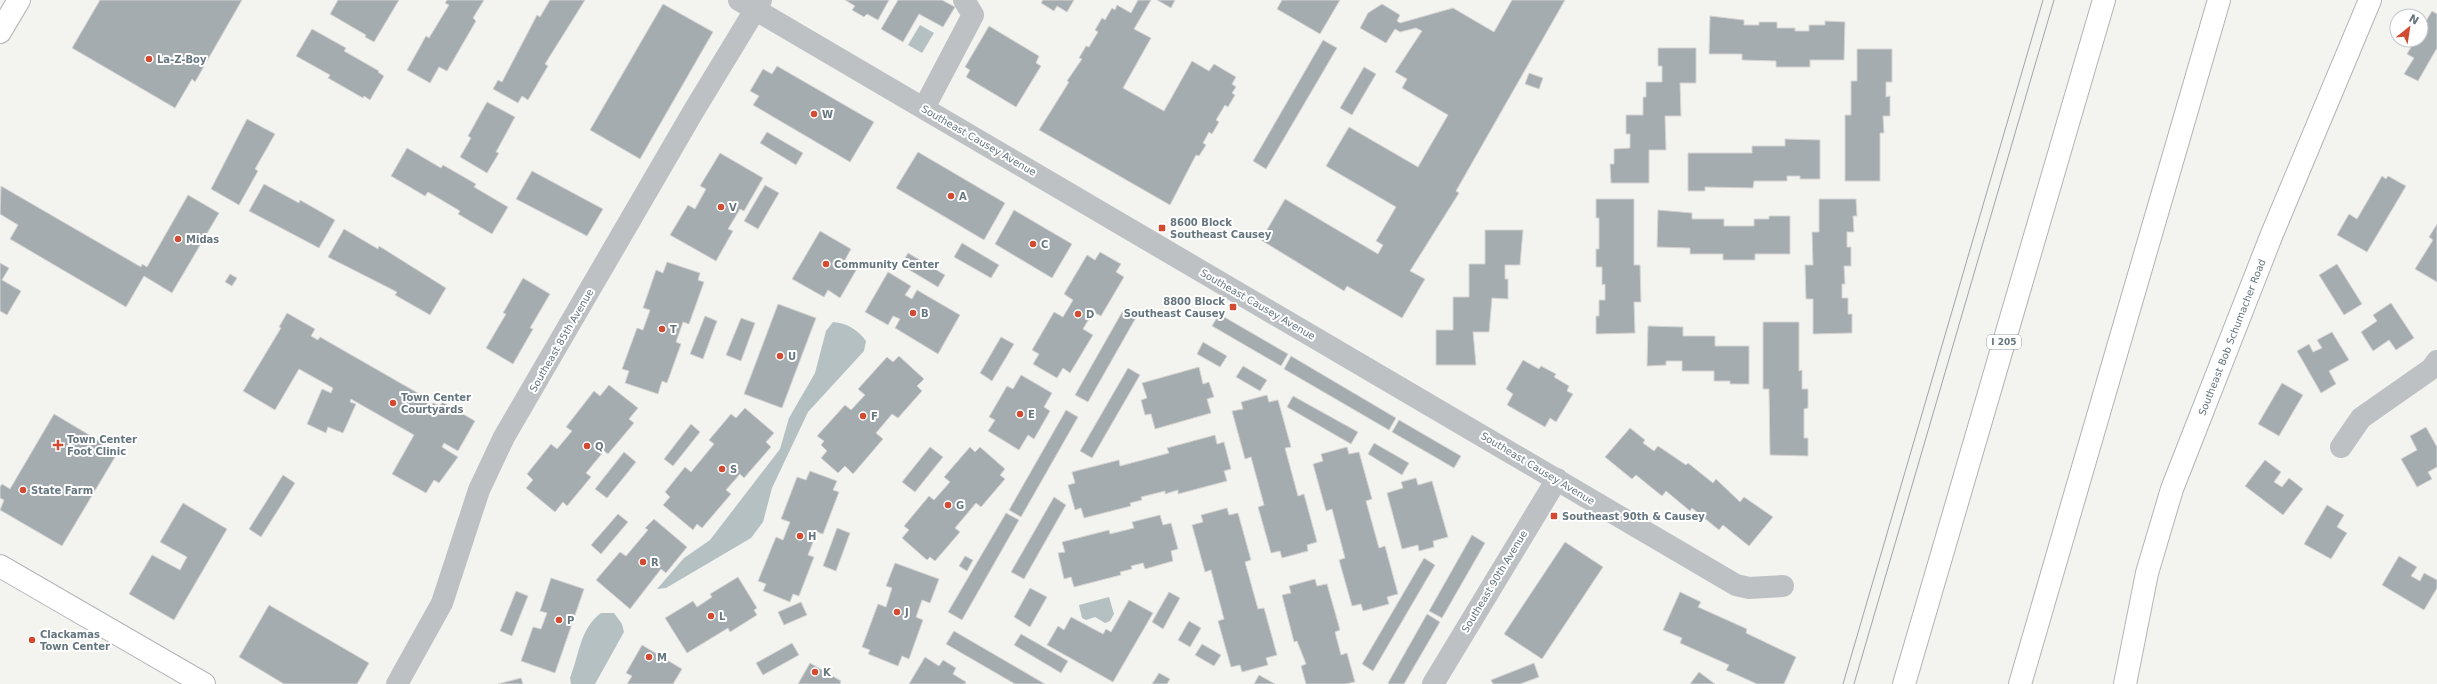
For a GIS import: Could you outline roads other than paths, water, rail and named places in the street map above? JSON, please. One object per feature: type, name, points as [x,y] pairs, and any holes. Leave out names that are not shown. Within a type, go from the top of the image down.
[{"type":"main road","points":[[0,32],[19,0]]},
{"type":"main road","name":"I 205","points":[[1904,684],[2104,0]]},
{"type":"main road","points":[[2020,684],[2219,0]]},
{"type":"main road","name":"Southeast Bob Schumacher Road","points":[[2125,684],[2147,573],[2172,489],[2272,234],[2370,0]]},
{"type":"main road","points":[[0,566],[204,684]]},
{"type":"street","points":[[924,108],[973,15],[964,0]]},
{"type":"street","name":"Southeast Causey Avenue","points":[[752,3],[924,108],[1736,585],[1749,588],[1783,586]]},
{"type":"street","name":"Southeast 85th Avenue","points":[[397,684],[442,603],[479,490],[504,437],[693,112],[752,3]]},
{"type":"street","points":[[2341,447],[2362,418],[2431,369],[2437,361]]},
{"type":"street","name":"Southeast 90th Avenue","points":[[1433,684],[1557,479]]},
{"type":"tram line","points":[[1843,684],[2043,0]]},
{"type":"tram line","points":[[1854,684],[2054,0]]},
{"type":"place","name":"La-Z-Boy","points":[[149,59]]},
{"type":"place","name":"W","points":[[814,114]]},
{"type":"place","name":"A","points":[[951,196]]},
{"type":"place","name":"V","points":[[721,207]]},
{"type":"place","name":"8600 Block Southeast Causey","points":[[1162,228]]},
{"type":"place","name":"Midas","points":[[178,239]]},
{"type":"place","name":"C","points":[[1033,244]]},
{"type":"place","name":"Community Center","points":[[826,264]]},
{"type":"place","name":"8800 Block Southeast Causey","points":[[1233,307]]},
{"type":"place","name":"B","points":[[913,313]]},
{"type":"place","name":"D","points":[[1078,314]]},
{"type":"place","name":"T","points":[[662,329]]},
{"type":"place","name":"U","points":[[780,356]]},
{"type":"place","name":"Town Center Courtyards","points":[[393,403]]},
{"type":"place","name":"E","points":[[1020,414]]},
{"type":"place","name":"F","points":[[863,416]]},
{"type":"place","name":"Town Center Foot Clinic","points":[[58,445]]},
{"type":"place","name":"Q","points":[[587,446]]},
{"type":"place","name":"S","points":[[722,469]]},
{"type":"place","name":"State Farm","points":[[23,490]]},
{"type":"place","name":"G","points":[[948,505]]},
{"type":"place","name":"Southeast 90th & Causey","points":[[1554,516]]},
{"type":"place","name":"H","points":[[800,536]]},
{"type":"place","name":"R","points":[[643,562]]},
{"type":"place","name":"J","points":[[897,612]]},
{"type":"place","name":"L","points":[[711,616]]},
{"type":"place","name":"P","points":[[559,620]]},
{"type":"place","name":"Clackamas Town Center","points":[[32,640]]},
{"type":"place","name":"M","points":[[649,657]]},
{"type":"place","name":"K","points":[[815,672]]}]
